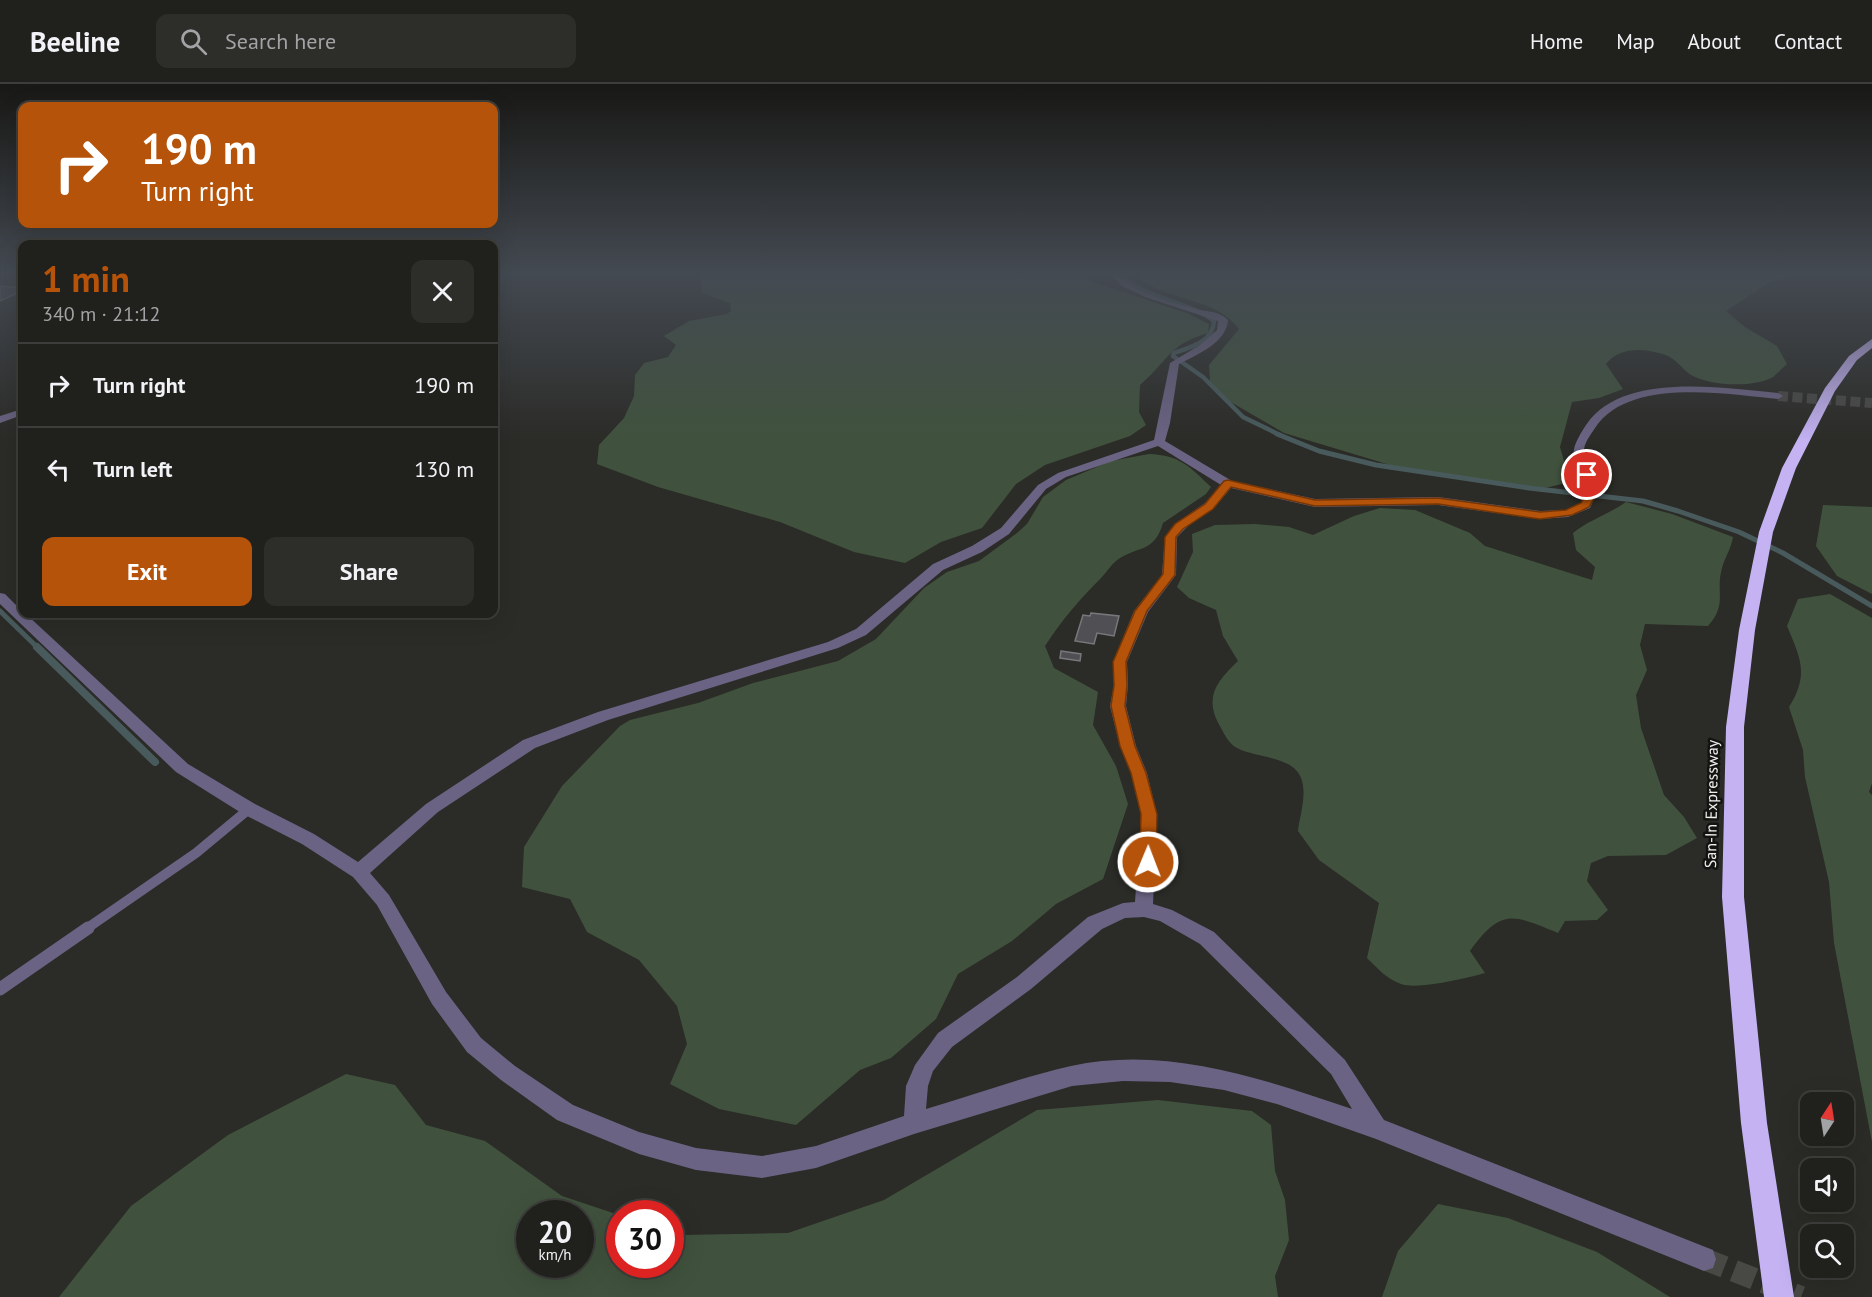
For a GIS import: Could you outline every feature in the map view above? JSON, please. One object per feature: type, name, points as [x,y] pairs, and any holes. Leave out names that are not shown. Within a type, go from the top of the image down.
[{"type":"highway","name":"San-In Expressway","points":[[1779,1297],[1754,1123],[1732,897],[1735,727],[1747,630],[1766,532],[1789,468],[1829,391],[1853,358],[1872,342]]},
{"type":"street","points":[[359,872],[432,808],[529,744],[603,716],[833,645],[861,632],[938,567],[977,549],[1005,531],[1042,487],[1062,475],[1159,442],[1165,428],[1169,381],[1178,361],[1203,347],[1222,329]]},
{"type":"street","points":[[1159,442],[1228,484],[1315,503],[1438,501],[1540,515],[1568,513],[1586,505],[1592,495],[1578,451],[1580,442],[1598,415],[1613,406],[1650,392],[1668,390],[1703,389],[1778,396]]},
{"type":"street","points":[[0,420],[18,413]]},
{"type":"street","points":[[1144,909],[1149,814],[1118,706],[1121,685],[1120,662],[1141,611],[1169,575],[1173,532],[1209,507],[1228,484]]},
{"type":"street","points":[[0,597],[18,614]]},
{"type":"street","points":[[22,618],[182,768],[249,809],[308,839],[359,872],[383,900],[439,998],[474,1045],[508,1073],[566,1113],[639,1143],[696,1160],[762,1167],[816,1157],[914,1123],[1072,1076],[1123,1071],[1170,1072],[1224,1080],[1277,1094],[1376,1128],[1704,1259]]},
{"type":"street","points":[[914,1123],[917,1086],[924,1065],[945,1040],[1024,983],[1095,923],[1123,911],[1144,909],[1165,915],[1192,928],[1208,938],[1239,967],[1338,1067],[1376,1128]]},
{"type":"lane","points":[[0,989],[196,853],[249,809]]},
{"type":"green space","points":[[676,329],[1208,329],[1208,333],[1195,337],[1177,348],[1140,385],[1139,412],[1146,425],[1130,436],[1045,465],[1016,484],[982,528],[941,542],[905,563],[854,552],[780,522],[658,487],[597,464],[599,445],[624,418],[634,396],[635,375],[644,363],[668,357],[676,345],[664,336]]},
{"type":"green space","points":[[1239,329],[1748,329],[1777,346],[1787,364],[1765,381],[1732,384],[1699,379],[1666,355],[1641,350],[1618,354],[1606,364],[1623,389],[1599,398],[1572,402],[1560,447],[1566,468],[1566,483],[1545,488],[1524,487],[1390,465],[1284,433],[1217,394],[1210,381],[1209,365]]},
{"type":"green space","points":[[1149,454],[1169,457],[1184,463],[1211,487],[1206,494],[1163,523],[1155,540],[1150,544],[1114,563],[1071,610],[1045,646],[1054,668],[1098,692],[1093,725],[1116,766],[1128,804],[1103,879],[1056,904],[1012,941],[958,974],[936,1019],[891,1058],[860,1070],[796,1125],[719,1109],[670,1084],[687,1044],[677,1006],[639,960],[587,932],[570,899],[522,887],[524,847],[562,786],[620,726],[630,720],[698,703],[753,683],[838,661],[876,639],[924,588],[947,572],[979,561],[1017,533],[1027,524],[1043,497],[1066,480],[1111,461]]},
{"type":"green space","points":[[1626,502],[1672,514],[1733,537],[1720,577],[1718,611],[1708,626],[1645,624],[1640,645],[1647,670],[1636,695],[1641,728],[1664,795],[1684,817],[1697,838],[1666,855],[1608,856],[1591,863],[1587,881],[1608,910],[1597,920],[1565,921],[1558,933],[1519,919],[1500,921],[1481,937],[1470,951],[1485,973],[1419,986],[1396,982],[1382,973],[1367,958],[1379,903],[1319,860],[1298,831],[1304,790],[1300,775],[1283,762],[1245,751],[1230,743],[1216,717],[1213,708],[1214,691],[1238,661],[1223,636],[1216,610],[1189,598],[1177,587],[1193,552],[1192,534],[1215,525],[1255,524],[1289,527],[1313,535],[1354,516],[1380,508],[1415,510],[1470,533],[1485,546],[1592,580],[1595,567],[1576,550],[1573,533]]},
{"type":"green space","points":[[1823,505],[1872,507],[1872,594],[1837,576],[1816,546]]},
{"type":"green space","points":[[1830,594],[1872,618],[1872,783],[1869,792],[1872,795],[1872,1142],[1834,943],[1829,882],[1805,777],[1803,750],[1789,707],[1799,685],[1801,667],[1787,626],[1798,599]]},
{"type":"green space","points":[[346,1074],[395,1085],[426,1125],[485,1141],[562,1196],[574,1200],[516,1200],[516,1278],[594,1278],[594,1207],[606,1211],[606,1278],[684,1278],[684,1235],[788,1233],[884,1200],[1037,1110],[1158,1100],[1252,1111],[1271,1125],[1275,1171],[1285,1200],[1289,1240],[1275,1276],[1278,1297],[59,1297],[131,1206],[228,1135]]},
{"type":"green space","points":[[1438,1204],[1508,1218],[1597,1252],[1670,1297],[1382,1297],[1398,1251]]},
{"type":"building","points":[[1091,613],[1119,616],[1114,636],[1097,633],[1094,644],[1075,641],[1083,615],[1090,616]]},
{"type":"building","points":[[1061,651],[1081,654],[1080,661],[1060,658]]},
{"type":"waterway","points":[[1213,329],[1200,343],[1174,353],[1173,356],[1203,377],[1243,417],[1280,435]]},
{"type":"waterway","points":[[1277,434],[1319,451],[1376,465],[1529,488],[1643,501],[1678,511],[1739,532],[1783,553],[1872,606]]},
{"type":"waterway","points":[[0,611],[39,649]]},
{"type":"waterway","points":[[37,647],[155,762]]},
{"type":"tunnel","points":[[1778,396],[1872,403]]},
{"type":"tunnel","points":[[1704,1259],[1801,1297]]},
{"type":"route","points":[[1148,862],[1149,814],[1118,706],[1121,685],[1120,662],[1141,611],[1169,575],[1171,537],[1179,526],[1209,507],[1228,484],[1315,503],[1438,501],[1540,515],[1568,513],[1586,505],[1593,492],[1587,475]]}]
